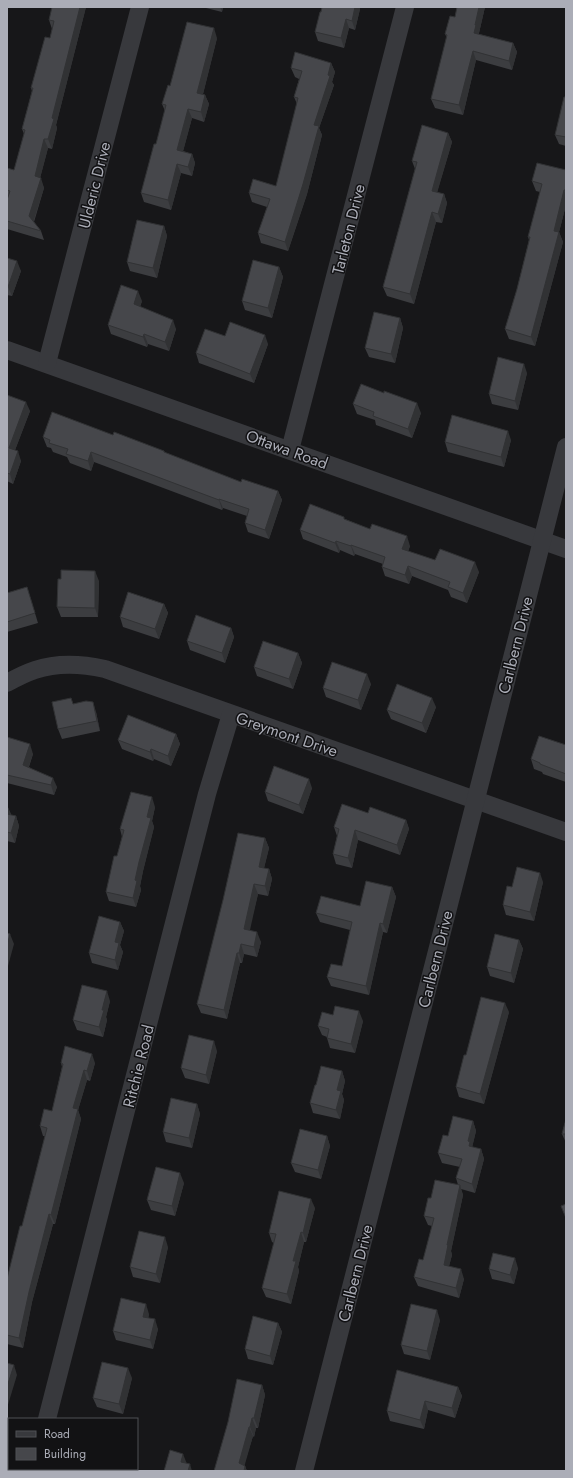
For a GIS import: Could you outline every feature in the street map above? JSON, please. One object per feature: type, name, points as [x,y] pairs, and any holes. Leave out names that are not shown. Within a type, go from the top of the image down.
[{"type":"street","name":"Ulderic Drive","points":[[47,363],[140,7]]},
{"type":"street","name":"Tarleton Drive","points":[[290,450],[404,7]]},
{"type":"street","name":"Ottawa Road","points":[[7,350],[47,363],[566,550]]},
{"type":"street","name":"Carlbern Drive","points":[[304,1471],[566,447]]},
{"type":"street","name":"Greymont Drive","points":[[7,682],[35,670],[63,664],[82,664],[105,669],[566,832]]},
{"type":"street","name":"Ritchie Road","points":[[47,1418],[207,794],[231,714]]},
{"type":"building","points":[[52,7],[80,7],[52,118],[54,119],[48,139],[44,139],[35,176],[41,178],[29,216],[41,231],[7,221],[7,200],[10,191],[7,190],[7,168],[14,170],[25,130],[22,129],[33,88],[31,88],[45,37],[50,38],[54,21],[49,20]]},
{"type":"building","points":[[322,7],[355,7],[352,21],[346,19],[341,38],[315,32]]},
{"type":"building","points":[[457,7],[479,7],[474,33],[513,43],[509,61],[473,51],[459,105],[431,99],[447,35],[445,34],[450,16],[455,17]]},
{"type":"building","points":[[187,22],[214,28],[197,93],[205,95],[201,112],[188,109],[177,150],[192,154],[188,167],[177,164],[168,200],[141,193],[166,105],[162,104],[168,85],[170,86]]},
{"type":"building","points":[[295,52],[331,63],[328,75],[330,76],[314,125],[319,126],[285,242],[258,233],[270,199],[249,193],[253,179],[276,186],[298,98],[294,97],[302,71],[291,68]]},
{"type":"building","points":[[564,97],[566,97],[566,137],[555,135]]},
{"type":"building","points":[[422,125],[448,133],[432,191],[444,194],[438,214],[432,212],[410,294],[383,287],[417,162],[412,161]]},
{"type":"building","points":[[537,163],[566,170],[566,190],[564,190],[554,231],[559,232],[531,337],[505,329],[517,289],[530,237],[528,237],[542,184],[532,181]]},
{"type":"building","points":[[137,220],[164,226],[153,268],[127,262]]},
{"type":"building","points":[[7,258],[17,261],[8,287],[7,287]]},
{"type":"building","points":[[253,260],[279,267],[268,308],[242,301]]},
{"type":"building","points":[[121,285],[138,291],[134,304],[173,320],[165,342],[144,334],[143,337],[108,325]]},
{"type":"building","points":[[374,312],[400,318],[391,354],[365,348]]},
{"type":"building","points":[[230,322],[265,335],[250,374],[196,353],[205,329],[225,336]]},
{"type":"building","points":[[498,357],[524,364],[515,401],[489,394]]},
{"type":"building","points":[[361,384],[417,403],[408,429],[373,416],[374,412],[353,404]]},
{"type":"building","points":[[7,395],[26,402],[9,448],[18,451],[10,474],[7,473]]},
{"type":"building","points":[[52,412],[113,435],[114,432],[241,482],[242,479],[278,491],[265,530],[245,523],[249,509],[219,500],[91,452],[88,461],[66,454],[68,449],[49,443],[50,440],[43,437]]},
{"type":"building","points":[[452,415],[508,431],[501,457],[445,442]]},
{"type":"building","points":[[310,504],[370,529],[372,524],[407,536],[402,549],[435,560],[440,549],[475,562],[463,593],[448,587],[450,582],[408,566],[405,575],[382,567],[385,557],[351,545],[336,541],[335,543],[300,530]]},
{"type":"building","points":[[61,570],[95,571],[95,608],[57,607],[58,579],[61,579]]},
{"type":"building","points":[[27,587],[35,613],[7,622],[7,593]]},
{"type":"building","points":[[128,592],[164,604],[155,629],[120,617]]},
{"type":"building","points":[[196,615],[231,628],[222,653],[187,641]]},
{"type":"building","points":[[263,641],[298,653],[289,679],[254,667]]},
{"type":"building","points":[[332,662],[367,674],[358,700],[323,688]]},
{"type":"building","points":[[397,684],[432,698],[422,723],[387,710]]},
{"type":"building","points":[[71,698],[73,704],[86,701],[93,702],[97,721],[58,729],[52,702]]},
{"type":"building","points":[[128,715],[176,734],[168,756],[151,749],[150,752],[118,740]]},
{"type":"building","points":[[539,736],[566,745],[566,774],[531,759]]},
{"type":"building","points":[[7,737],[30,744],[23,765],[53,778],[51,785],[7,775]]},
{"type":"building","points":[[274,766],[309,779],[299,805],[265,792]]},
{"type":"building","points":[[131,792],[152,797],[147,817],[151,818],[139,862],[133,898],[106,892],[114,856],[117,856],[124,830],[120,829]]},
{"type":"building","points":[[342,804],[368,813],[370,807],[406,820],[397,845],[355,830],[348,858],[333,854],[339,829],[334,827]]},
{"type":"building","points":[[7,814],[16,816],[11,833],[7,832]]},
{"type":"building","points":[[238,833],[265,838],[259,867],[269,869],[265,886],[254,884],[244,929],[257,932],[254,947],[241,944],[239,953],[237,953],[224,1010],[197,1004]]},
{"type":"building","points":[[517,867],[540,873],[530,912],[503,905],[507,886],[512,887]]},
{"type":"building","points":[[366,881],[392,887],[383,924],[380,923],[366,986],[327,977],[331,964],[342,966],[352,922],[316,913],[321,896],[360,906]]},
{"type":"building","points":[[99,916],[120,922],[115,942],[119,943],[115,960],[89,953]]},
{"type":"building","points":[[7,933],[10,934],[7,946]]},
{"type":"building","points":[[495,934],[519,940],[511,973],[487,967]]},
{"type":"building","points":[[82,985],[107,991],[99,1027],[73,1020]]},
{"type":"building","points":[[481,997],[505,1003],[480,1094],[456,1087]]},
{"type":"building","points":[[335,1006],[359,1011],[351,1044],[327,1038],[329,1029],[318,1026],[322,1012],[333,1015]]},
{"type":"building","points":[[189,1035],[214,1041],[206,1075],[181,1068]]},
{"type":"building","points":[[65,1046],[92,1054],[87,1071],[84,1070],[73,1108],[78,1109],[51,1215],[49,1214],[19,1338],[7,1335],[7,1279],[47,1128],[40,1126],[44,1109],[52,1111],[63,1064],[61,1063]]},
{"type":"building","points":[[321,1066],[342,1071],[337,1090],[341,1091],[336,1110],[310,1103]]},
{"type":"building","points":[[171,1098],[197,1104],[189,1138],[163,1132]]},
{"type":"building","points":[[453,1116],[473,1121],[468,1141],[470,1142],[469,1146],[481,1149],[472,1184],[456,1178],[462,1159],[438,1153],[443,1135],[448,1136]]},
{"type":"building","points":[[566,1119],[566,1134],[562,1134]]},
{"type":"building","points":[[300,1129],[327,1136],[318,1170],[291,1163]]},
{"type":"building","points":[[156,1167],[180,1173],[172,1206],[147,1200]]},
{"type":"building","points":[[435,1180],[460,1185],[444,1265],[461,1269],[456,1288],[414,1277],[419,1259],[423,1260],[434,1218],[424,1216],[428,1198],[431,1198]]},
{"type":"building","points":[[279,1191],[311,1199],[303,1233],[301,1232],[293,1261],[296,1261],[287,1294],[262,1288],[276,1234],[269,1233]]},
{"type":"building","points":[[566,1204],[566,1218],[561,1206]]},
{"type":"building","points":[[139,1231],[165,1237],[156,1274],[130,1267]]},
{"type":"building","points":[[493,1253],[515,1258],[510,1275],[489,1269]]},
{"type":"building","points":[[121,1298],[146,1304],[143,1317],[155,1319],[150,1340],[113,1331]]},
{"type":"building","points":[[411,1304],[437,1310],[427,1351],[401,1345]]},
{"type":"building","points":[[253,1316],[278,1323],[270,1356],[245,1349]]},
{"type":"building","points":[[102,1362],[128,1368],[119,1404],[93,1398]]},
{"type":"building","points":[[7,1363],[14,1365],[7,1387]]},
{"type":"building","points":[[397,1370],[458,1387],[452,1408],[425,1401],[420,1420],[387,1411]]},
{"type":"building","points":[[237,1379],[262,1385],[254,1418],[252,1418],[249,1427],[239,1463],[245,1466],[244,1471],[214,1471],[228,1422]]},
{"type":"building","points":[[170,1450],[183,1454],[181,1462],[190,1464],[188,1471],[164,1471]]}]
